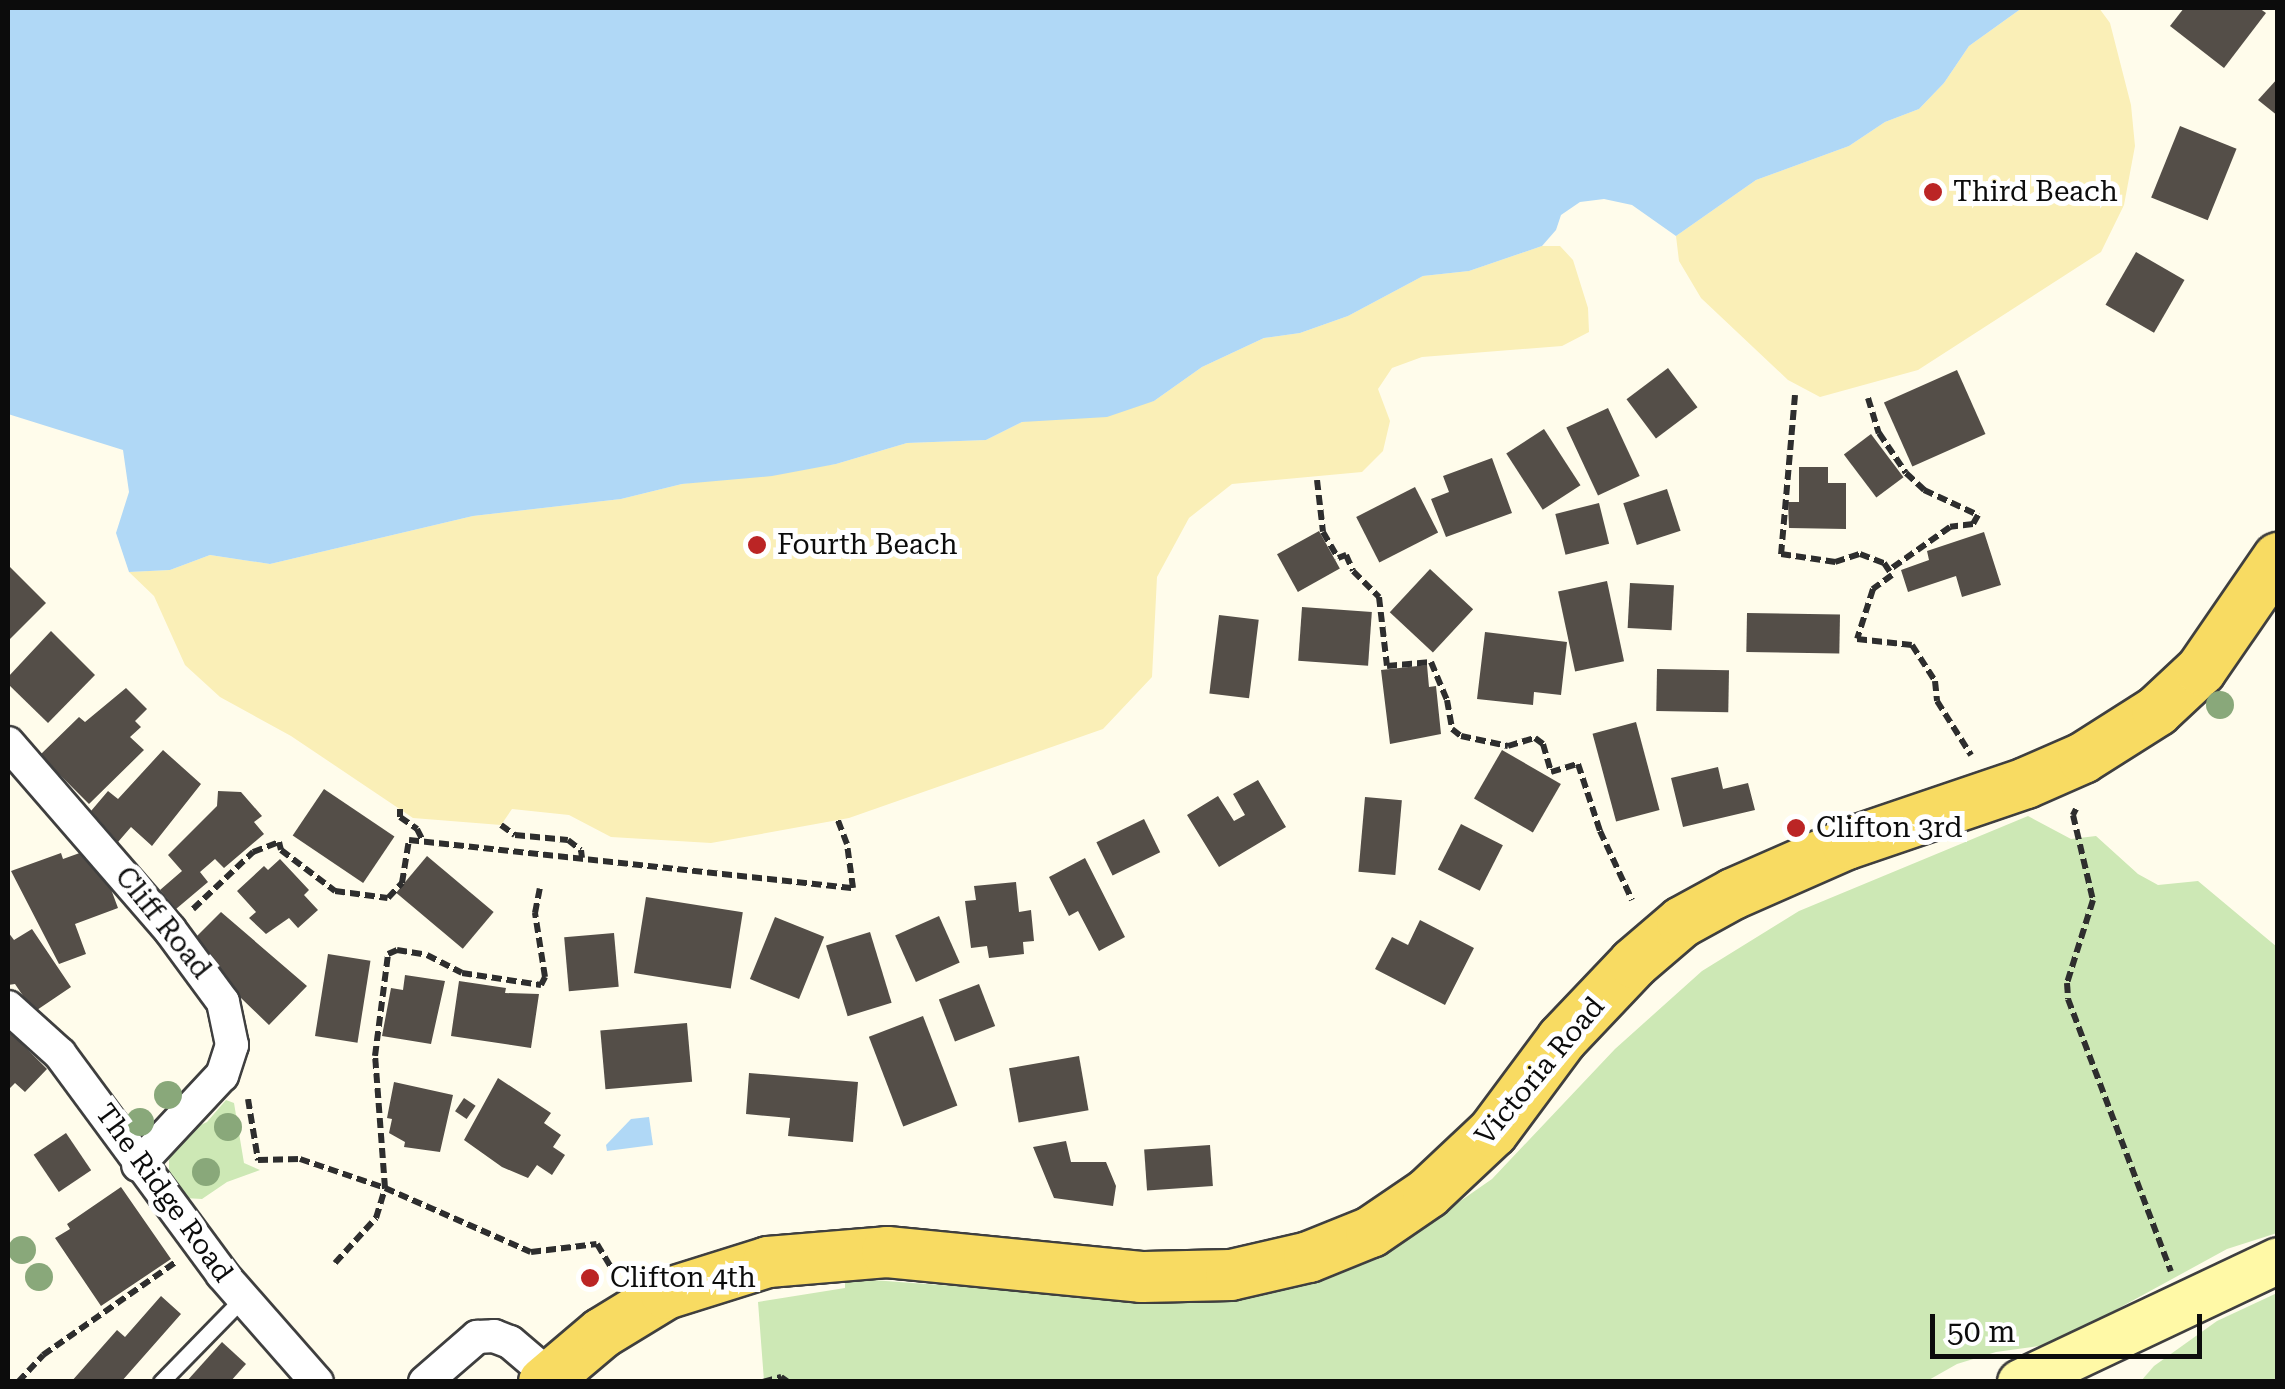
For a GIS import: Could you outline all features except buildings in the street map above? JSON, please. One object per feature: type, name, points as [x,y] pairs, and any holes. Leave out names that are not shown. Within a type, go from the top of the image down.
[{"type":"main road","name":"Victoria Road","points":[[547,1379],[602,1332],[666,1294],[768,1262],[887,1252],[1142,1277],[1231,1275],[1309,1257],[1371,1232],[1428,1193],[1493,1132],[1562,1040],[1634,963],[1682,922],[1733,894],[1847,844],[2026,783],[2083,758],[2156,710],[2201,670],[2278,558]]},
{"type":"main road","points":[[2020,1382],[2278,1260]]},
{"type":"street","name":"Cliff Road","points":[[8,743],[170,930],[223,1002],[232,1046],[222,1075]]},
{"type":"street","name":"The Ridge Road","points":[[8,1008],[60,1054],[200,1245],[317,1382]]},
{"type":"street","points":[[138,1165],[222,1075]]},
{"type":"street","points":[[425,1382],[477,1337],[494,1336],[510,1342],[547,1379]]},
{"type":"lane","points":[[161,1382],[243,1298]]},
{"type":"path","points":[[1794,395],[1781,554],[1835,562],[1860,554],[1884,563],[1892,575],[1873,589],[1857,639],[1912,645],[1935,681],[1937,701],[1971,755]]},
{"type":"path","points":[[1868,398],[1879,434],[1906,473],[1924,490],[1978,516],[1974,524],[1950,527],[1889,570]]},
{"type":"path","points":[[1317,480],[1323,532],[1338,558],[1346,555],[1353,571],[1378,597],[1388,666],[1431,662],[1447,700],[1452,729],[1462,736],[1508,746],[1535,738],[1543,744],[1551,772],[1578,764],[1600,832],[1632,900]]},
{"type":"path","points":[[400,809],[400,818],[417,829],[423,842]]},
{"type":"path","points":[[170,930],[253,852],[279,842],[282,850],[335,890],[388,898],[402,882],[409,840],[852,888],[847,844],[838,820]]},
{"type":"path","points":[[501,825],[514,835],[568,840],[581,850],[582,858]]},
{"type":"path","points":[[2077,832],[2092,900],[2067,983],[2068,998],[2176,1281]]},
{"type":"path","points":[[335,1264],[376,1218],[386,1188],[374,1056],[388,954],[397,950],[426,955],[462,974],[541,984],[545,977],[535,913],[540,888]]},
{"type":"path","points":[[222,1075],[246,1087],[258,1160],[300,1159],[386,1188],[530,1252],[598,1244],[610,1266]]},
{"type":"path","points":[[18,1382],[43,1355],[200,1245]]},
{"type":"path","points":[[763,1382],[781,1376],[788,1382]]},
{"type":"green space","points":[[2028,816],[2071,839],[2096,836],[2138,874],[2158,885],[2198,881],[2277,947],[2277,1233],[2227,1249],[2046,1345],[1996,1352],[1957,1364],[1927,1381],[764,1381],[758,1302],[845,1288],[845,1278],[1168,1302],[1308,1284],[1410,1236],[1492,1179],[1615,1049],[1702,971],[1799,911]]},
{"type":"green space","points":[[226,1100],[234,1103],[244,1163],[260,1170],[227,1182],[202,1199],[185,1198],[169,1176],[169,1154],[184,1133],[207,1122]]},
{"type":"green space","points":[[2277,1293],[2277,1381],[2141,1381],[2154,1366],[2217,1321]]},
{"type":"sand","name":"Third Beach","points":[[2022,8],[2099,8],[2110,23],[2131,105],[2135,146],[2124,205],[2101,252],[1918,370],[1820,397],[1788,380],[1701,298],[1679,261],[1676,236],[1756,180],[1849,146],[1885,122],[1919,109],[1944,83],[1969,46]]},
{"type":"sand","name":"Fourth Beach","points":[[1542,246],[1560,246],[1573,260],[1588,308],[1589,332],[1562,346],[1422,357],[1392,368],[1378,389],[1390,421],[1383,451],[1362,472],[1232,484],[1189,518],[1157,577],[1152,677],[1103,729],[849,818],[711,843],[611,837],[569,815],[512,809],[501,825],[413,818],[291,736],[220,697],[185,665],[154,596],[129,572],[170,570],[210,555],[270,564],[473,516],[621,499],[682,484],[836,464],[907,443],[986,440],[1022,422],[1154,401],[1202,367],[1264,338],[1300,333],[1348,316],[1423,276],[1469,271]]},
{"type":"water","points":[[8,8],[2022,8],[1969,46],[1944,83],[1919,109],[1885,122],[1849,146],[1756,180],[1676,236],[1632,205],[1604,199],[1580,202],[1561,215],[1556,230],[1542,246],[1469,271],[1423,276],[1348,316],[1300,333],[1264,338],[1202,367],[1154,401],[1107,417],[1022,422],[986,440],[907,443],[836,464],[772,476],[682,484],[621,499],[473,516],[270,564],[210,555],[170,570],[129,572],[116,533],[129,492],[123,450],[8,414]]},
{"type":"water","points":[[649,1117],[653,1145],[607,1151],[606,1145],[631,1119]]},
{"type":"place","name":"Third Beach","points":[[1933,192]]},
{"type":"place","name":"Fourth Beach","points":[[757,545]]},
{"type":"place","name":"Clifton 3rd","points":[[1796,828]]},
{"type":"place","name":"Clifton 4th","points":[[590,1278]]}]
